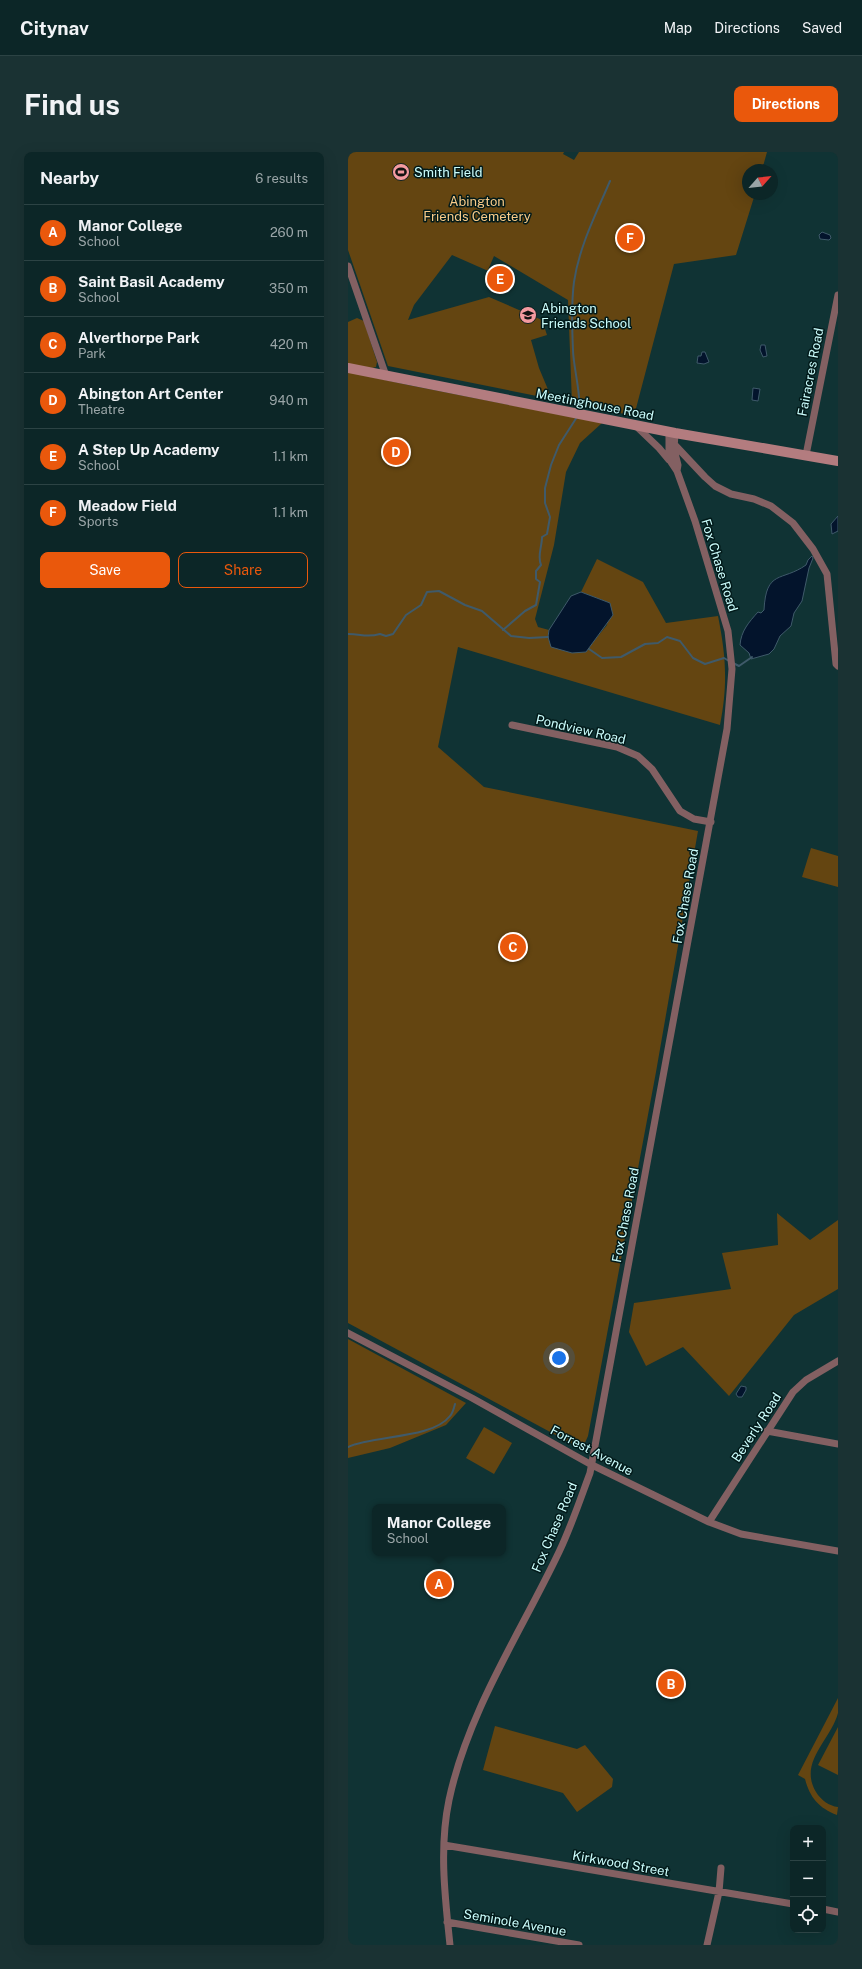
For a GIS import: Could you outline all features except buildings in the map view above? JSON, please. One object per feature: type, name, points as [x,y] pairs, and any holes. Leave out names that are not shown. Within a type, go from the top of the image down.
[{"type":"street","points":[[348,266],[386,376]]},
{"type":"street","name":"Fairacres Road","points":[[806,455],[838,295]]},
{"type":"street","name":"Meetinghouse Road","points":[[348,368],[672,433],[838,461]]},
{"type":"street","name":"Fox Chase Road","points":[[450,1945],[444,1888],[444,1845],[449,1802],[461,1753],[490,1685],[572,1524],[590,1473],[590,1464],[600,1420],[727,729],[732,670],[728,632],[709,566],[677,471],[652,440],[632,424]]},
{"type":"street","name":"Fox Chase Road","points":[[671,462],[669,453],[672,433]]},
{"type":"street","name":"Fox Chase Road","points":[[672,433],[674,455],[678,465],[677,471]]},
{"type":"street","points":[[674,444],[705,478],[715,486],[731,494],[754,499],[771,506],[794,523],[813,549],[827,574],[836,664],[838,666]]},
{"type":"street","name":"Pondview Road","points":[[512,725],[617,747],[638,756],[652,769],[680,811],[694,819],[710,822]]},
{"type":"street","name":"Forrest Avenue","points":[[348,1333],[472,1398],[590,1464],[709,1522],[741,1534],[838,1550]]},
{"type":"street","name":"Beverly Road","points":[[709,1522],[793,1392],[806,1380],[838,1361]]},
{"type":"street","points":[[767,1431],[838,1444]]},
{"type":"street","name":"Kirkwood Street","points":[[444,1845],[790,1904]]},
{"type":"street","points":[[707,1945],[719,1892],[721,1868]]},
{"type":"street","points":[[826,1910],[838,1912]]},
{"type":"street","name":"Seminole Avenue","points":[[447,1922],[578,1945]]},
{"type":"green space","name":"Abington Friends School","points":[[348,152],[564,152],[563,154],[574,160],[579,152],[767,152],[764,164],[742,164],[742,200],[753,200],[736,255],[674,264],[634,416],[572,403],[568,300],[494,256],[488,270],[486,270],[452,255],[414,305],[408,320],[489,297],[542,320],[547,335],[531,340],[539,368],[552,399],[388,366],[348,250]]},
{"type":"green space","points":[[357,318],[364,321],[377,362],[376,367],[372,368],[348,364],[348,322]]},
{"type":"green space","points":[[348,372],[602,423],[580,443],[566,472],[554,545],[535,619],[538,627],[549,630],[548,637],[585,652],[607,625],[610,603],[581,592],[597,559],[643,582],[666,623],[718,616],[723,644],[725,670],[723,710],[720,725],[458,647],[438,747],[484,787],[698,831],[656,1072],[588,1436],[584,1445],[578,1447],[348,1323]]},
{"type":"green space","points":[[811,848],[838,856],[838,887],[802,877]]},
{"type":"green space","points":[[777,1213],[810,1240],[838,1220],[838,1289],[794,1315],[729,1396],[683,1347],[646,1366],[629,1332],[634,1303],[731,1289],[722,1253],[778,1245]]},
{"type":"green space","points":[[348,1339],[466,1403],[446,1425],[390,1448],[348,1458]]},
{"type":"green space","points":[[484,1427],[512,1443],[494,1474],[466,1458]]},
{"type":"green space","points":[[838,1698],[838,1713],[829,1733],[813,1761],[811,1771],[811,1781],[816,1792],[820,1798],[831,1805],[838,1807],[837,1815],[820,1806],[816,1802],[807,1786],[805,1779],[798,1775]]},
{"type":"green space","points":[[495,1726],[577,1749],[585,1745],[613,1779],[612,1787],[577,1812],[563,1793],[483,1770]]},
{"type":"green space","points":[[838,1727],[838,1775],[818,1765]]},
{"type":"water","points":[[822,232],[830,235],[831,238],[829,240],[820,239],[819,235]]},
{"type":"water","points":[[761,345],[765,345],[767,356],[763,357],[760,350]]},
{"type":"water","points":[[702,352],[705,352],[709,362],[704,364],[697,363],[698,356],[701,356]]},
{"type":"water","points":[[753,388],[760,389],[758,401],[752,400]]},
{"type":"water","points":[[838,516],[838,531],[832,534],[831,524]]},
{"type":"water","points":[[812,556],[813,558],[809,568],[802,601],[794,613],[791,626],[780,636],[774,649],[769,654],[751,659],[749,653],[740,645],[741,640],[749,623],[758,612],[761,613],[764,610],[765,597],[768,588],[777,578],[806,565]]},
{"type":"water","points":[[581,592],[610,603],[613,615],[586,652],[572,653],[551,647],[548,637],[549,630],[571,596]]},
{"type":"water","points":[[741,1386],[746,1387],[746,1390],[742,1397],[738,1397],[736,1394]]},
{"type":"waterway","points":[[579,411],[580,406],[573,356],[572,307],[574,282],[576,269],[584,243],[610,181]]},
{"type":"waterway","points":[[503,630],[525,611],[536,605],[540,582],[536,579],[536,571],[541,565],[540,555],[542,537],[547,534],[550,517],[545,503],[545,488],[551,465],[559,445],[577,417]]},
{"type":"waterway","points":[[348,634],[367,636],[380,634],[386,636],[393,634],[406,615],[421,605],[427,592],[439,591],[465,605],[482,611],[511,636],[529,638],[548,637]]},
{"type":"waterway","points":[[589,649],[602,658],[621,657],[645,644],[658,643],[667,637],[680,641],[693,658],[705,664],[724,658],[729,661]]},
{"type":"waterway","points":[[733,663],[739,666],[752,657]]},
{"type":"waterway","points":[[348,1447],[372,1440],[402,1436],[430,1429],[442,1423],[450,1416],[453,1412],[455,1404]]},
{"type":"place","name":"Smith Field","points":[[401,172]]},
{"type":"place","name":"Meadow Field","points":[[630,238]]},
{"type":"place","name":"A Step Up Academy","points":[[500,279]]},
{"type":"place","name":"Abington Friends School","points":[[528,315]]},
{"type":"place","name":"Abington Art Center","points":[[396,452]]},
{"type":"place","name":"Alverthorpe Park","points":[[513,947]]},
{"type":"place","name":"Manor College","points":[[439,1584]]},
{"type":"place","name":"Saint Basil Academy","points":[[671,1684]]},
{"type":"park label","name":"Abington Friends Cemetery","points":[[477,208]]}]
